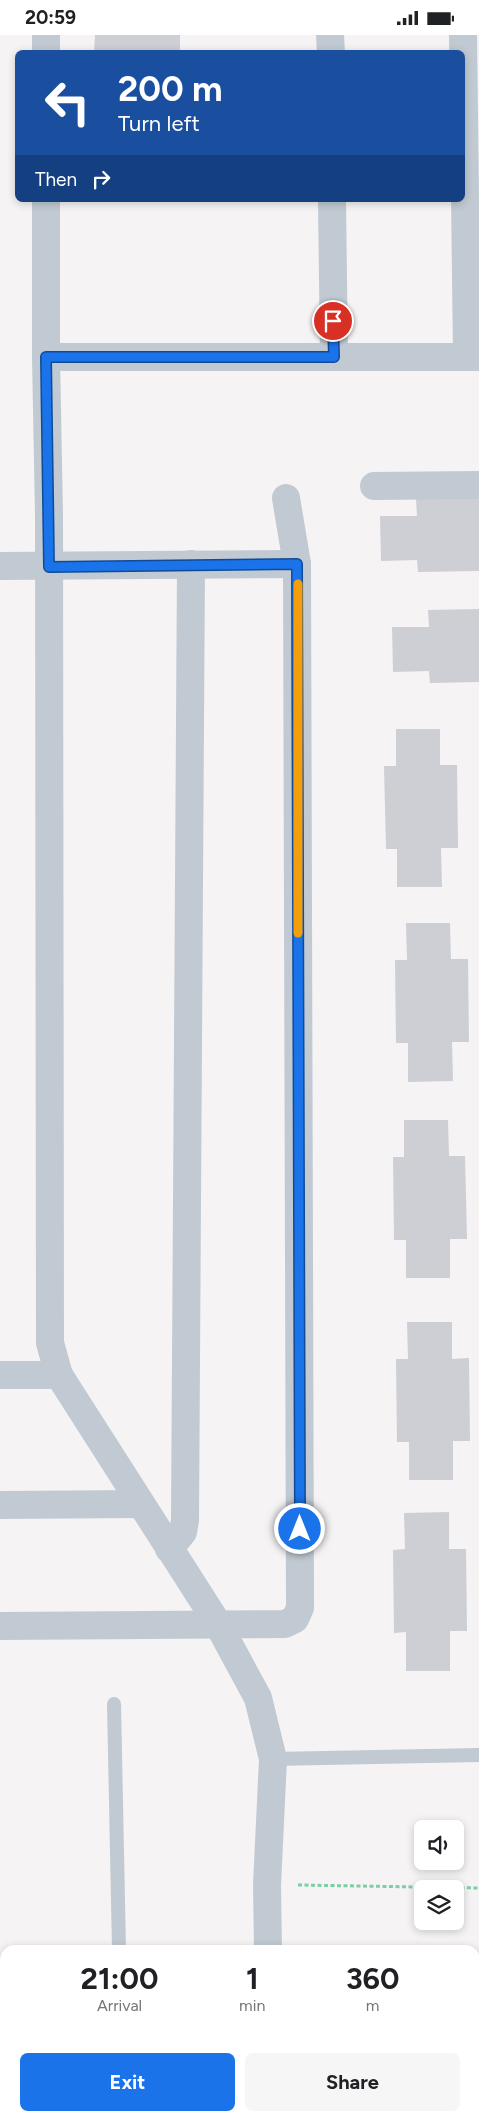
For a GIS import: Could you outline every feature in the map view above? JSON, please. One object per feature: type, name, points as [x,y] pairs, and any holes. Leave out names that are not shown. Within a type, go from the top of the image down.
[{"type":"street","points":[[46,35],[46,50]]},
{"type":"street","points":[[330,35],[330,50]]},
{"type":"street","points":[[464,35],[464,50]]},
{"type":"street","points":[[46,357],[473,357],[465,71]]},
{"type":"street","points":[[46,202],[49,567],[50,1343],[59,1375],[218,1624],[258,1698],[273,1759],[267,1885],[268,1945]]},
{"type":"street","points":[[332,202],[334,357]]},
{"type":"street","points":[[374,487],[479,485]]},
{"type":"street","points":[[0,1626],[285,1624],[295,1619],[300,1607],[297,564],[286,498]]},
{"type":"street","points":[[169,1549],[183,1532],[185,1520],[192,564]]},
{"type":"street","points":[[0,566],[297,564]]},
{"type":"street","points":[[0,1375],[59,1375]]},
{"type":"street","points":[[0,1505],[141,1504]]},
{"type":"lane","points":[[114,1704],[119,1945]]},
{"type":"lane","points":[[273,1759],[479,1755]]},
{"type":"path","points":[[267,1885],[479,1888]]},
{"type":"building","points":[[95,35],[180,35],[180,50],[94,50]]},
{"type":"building","points":[[479,497],[479,571],[418,572],[417,560],[381,561],[380,516],[417,516],[416,499]]},
{"type":"building","points":[[479,609],[479,682],[430,683],[429,671],[393,672],[392,627],[429,627],[428,610]]},
{"type":"building","points":[[396,729],[440,729],[440,765],[457,765],[458,848],[441,848],[442,887],[397,887],[397,849],[386,849],[384,766],[396,766]]},
{"type":"building","points":[[406,923],[450,923],[451,959],[468,959],[469,1042],[452,1042],[453,1081],[408,1082],[408,1043],[396,1043],[395,960],[407,960]]},
{"type":"building","points":[[404,1120],[448,1120],[449,1156],[465,1156],[467,1239],[450,1239],[450,1278],[406,1278],[406,1240],[394,1240],[393,1157],[404,1157]]},
{"type":"building","points":[[407,1322],[452,1322],[452,1359],[469,1358],[470,1441],[453,1441],[453,1480],[409,1480],[409,1442],[397,1442],[396,1359],[408,1359]]},
{"type":"building","points":[[449,1512],[449,1549],[466,1549],[467,1631],[450,1631],[450,1671],[406,1671],[406,1632],[394,1633],[393,1550],[405,1549],[404,1513]]},
{"type":"slow traffic","points":[[298,584],[298,933]]},
{"type":"route","points":[[300,1529],[297,564],[49,567],[46,357],[334,357],[333,321]]}]
